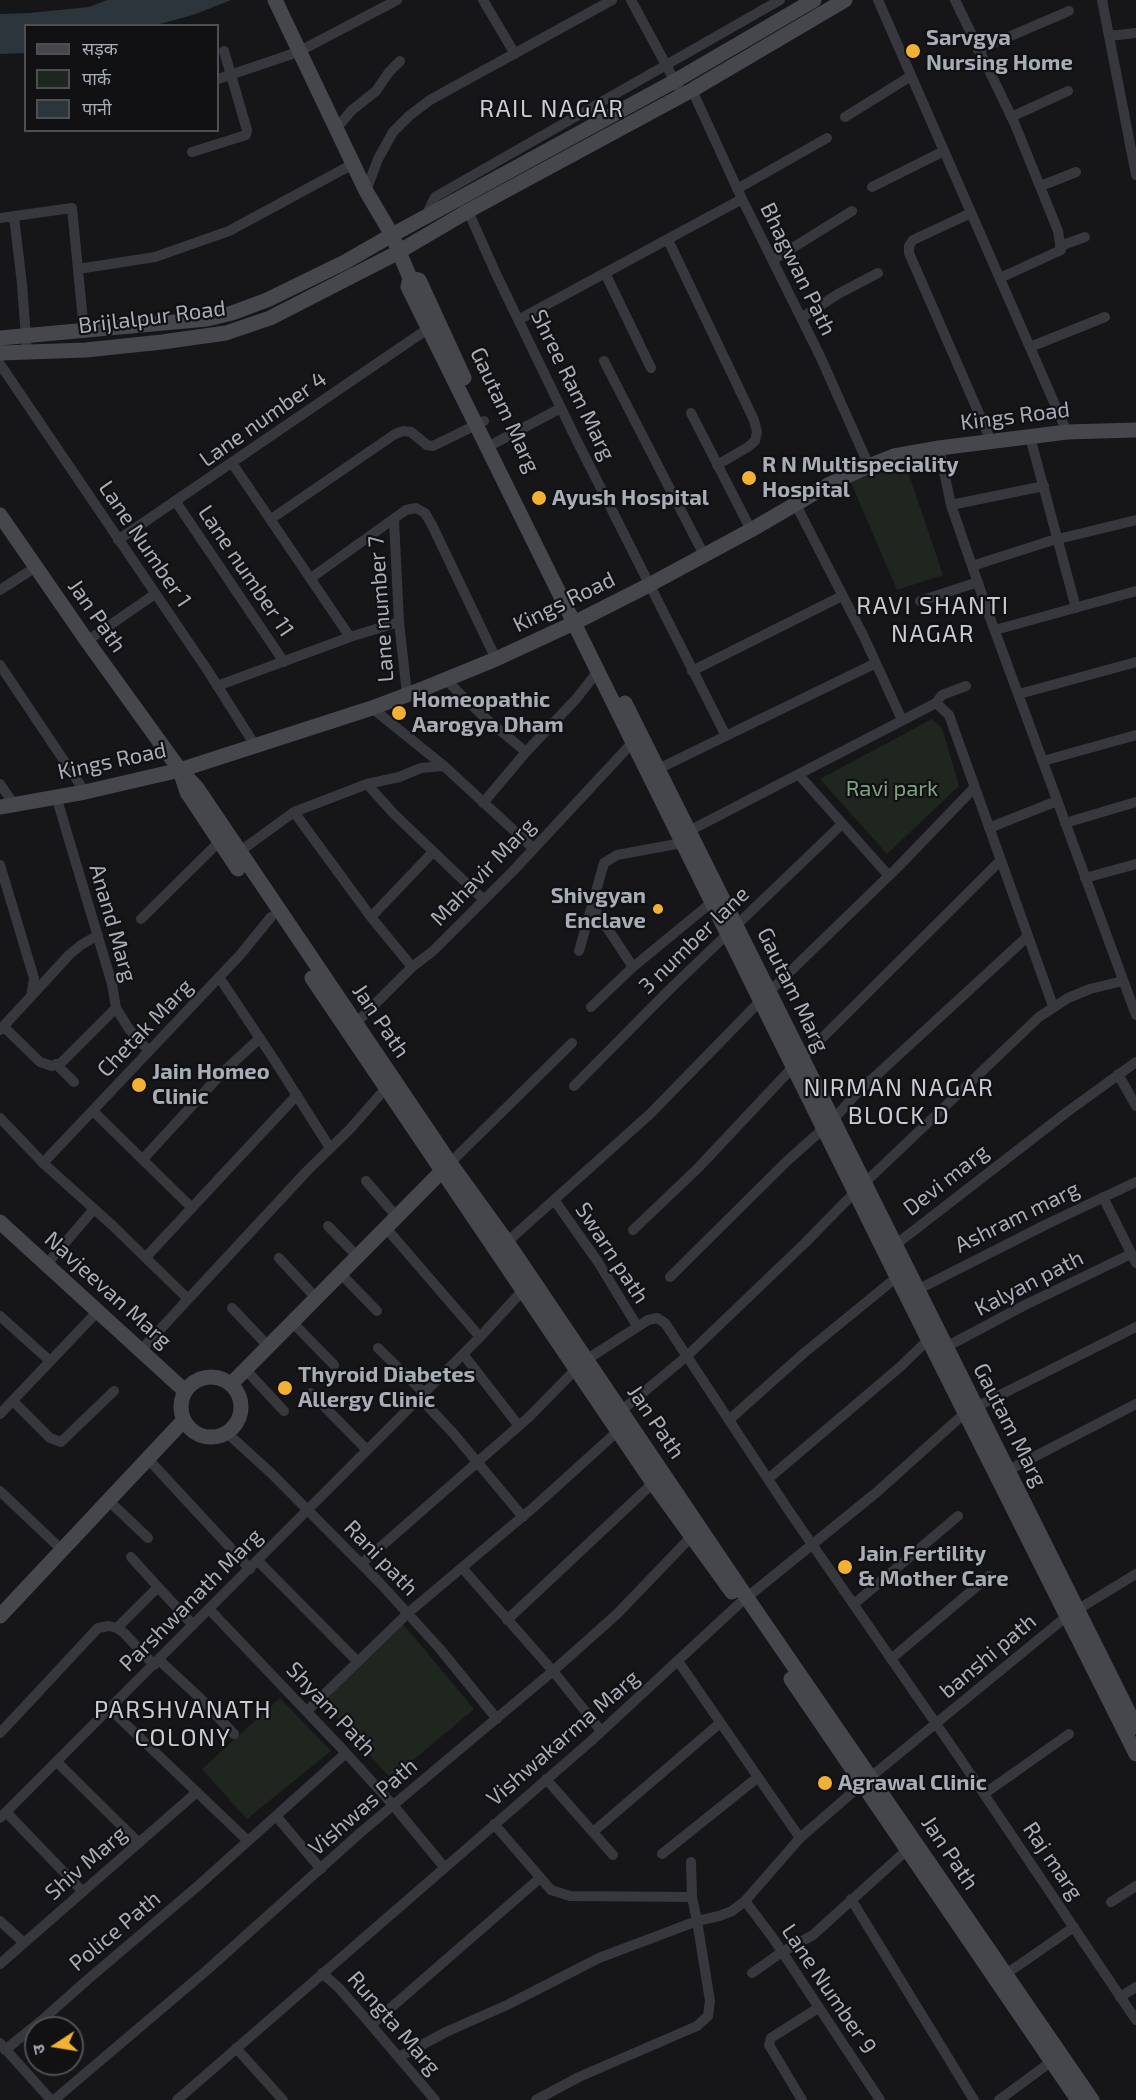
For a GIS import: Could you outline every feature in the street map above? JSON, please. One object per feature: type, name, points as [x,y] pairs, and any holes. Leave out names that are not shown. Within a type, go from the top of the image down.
[{"type":"street","points":[[275,0],[366,191],[392,235],[410,278],[408,288],[480,423],[578,621],[597,671],[685,837],[712,902],[733,930]]},
{"type":"street","points":[[483,0],[514,54]]},
{"type":"street","points":[[366,191],[378,159],[393,132],[409,116],[430,100],[612,0]]},
{"type":"street","name":"Bhagwan Path","points":[[631,0],[675,81],[687,93],[740,194],[801,318],[869,466]]},
{"type":"street","points":[[599,113],[667,65],[780,0]]},
{"type":"street","name":"Brijlalpur Road","points":[[0,352],[86,350],[162,342],[226,333],[270,318],[399,251],[468,211],[687,93],[845,0]]},
{"type":"street","points":[[878,0],[1067,432]]},
{"type":"street","points":[[955,0],[1011,117],[1058,231],[1060,250],[1000,278]]},
{"type":"street","points":[[1102,0],[1136,175]]},
{"type":"street","points":[[219,79],[298,52],[392,1]]},
{"type":"street","name":"Brijlalpur Road","points":[[0,338],[207,319],[232,313],[267,300],[335,267],[426,216],[498,169],[599,113],[675,81],[806,2]]},
{"type":"street","points":[[978,50],[1069,11]]},
{"type":"street","points":[[1109,36],[1136,33]]},
{"type":"street","points":[[192,152],[246,135],[247,130],[224,51]]},
{"type":"street","points":[[336,129],[352,110],[376,91],[400,61]]},
{"type":"street","points":[[845,117],[911,76]]},
{"type":"street","points":[[1011,117],[1068,91]]},
{"type":"street","points":[[520,319],[668,240],[827,138]]},
{"type":"street","points":[[872,187],[944,151]]},
{"type":"street","points":[[78,269],[155,257],[219,235],[353,164]]},
{"type":"street","points":[[1041,186],[1076,172]]},
{"type":"street","points":[[0,218],[72,208],[84,331]]},
{"type":"street","name":"Shree Ram Marg","points":[[468,211],[561,408],[726,736]]},
{"type":"street","points":[[773,260],[852,211]]},
{"type":"street","points":[[971,213],[913,240],[909,246],[909,253],[991,441]]},
{"type":"street","points":[[14,217],[27,352]]},
{"type":"street","points":[[1060,246],[1085,237]]},
{"type":"street","points":[[668,240],[754,420],[757,432],[755,441],[748,447],[717,465]]},
{"type":"street","points":[[605,273],[651,368]]},
{"type":"street","points":[[801,318],[838,294],[878,273]]},
{"type":"street","name":"Gautam Marg","points":[[410,278],[419,280],[480,423],[495,443],[578,621],[658,769],[685,837],[890,1249],[917,1290],[933,1335],[946,1347],[971,1410],[1072,1613],[1136,1727]]},
{"type":"street","points":[[1030,347],[1105,317]]},
{"type":"street","name":"Lane number 4","points":[[118,540],[429,328]]},
{"type":"street","points":[[604,361],[704,555]]},
{"type":"street","name":"Lane Number 1","points":[[0,364],[32,408],[256,747]]},
{"type":"street","points":[[495,443],[561,408]]},
{"type":"street","points":[[691,413],[751,530]]},
{"type":"street","points":[[271,519],[395,434],[403,431],[411,432],[427,445],[433,446],[480,423]]},
{"type":"street","name":"Kings Road","points":[[6,805],[85,792],[180,770],[372,708],[496,659],[578,621],[751,530],[795,503],[894,456],[1067,432],[1136,430]]},
{"type":"street","points":[[1030,437],[1076,608]]},
{"type":"street","points":[[939,448],[951,505],[994,630],[1136,1015]]},
{"type":"street","points":[[232,463],[350,637]]},
{"type":"street","points":[[951,505],[1044,486]]},
{"type":"street","name":"Lane number 11","points":[[176,502],[284,662]]},
{"type":"street","points":[[795,503],[876,663],[902,720]]},
{"type":"street","points":[[311,578],[406,510],[416,508],[425,513],[496,659]]},
{"type":"street","name":"Jan Path","points":[[0,515],[180,770],[187,792],[223,838],[271,917],[386,1088],[507,1242],[528,1285]]},
{"type":"street","name":"Lane number 7","points":[[394,520],[399,622],[407,694]]},
{"type":"street","points":[[972,566],[1059,539],[1136,520]]},
{"type":"street","points":[[0,590],[36,567]]},
{"type":"street","points":[[920,601],[978,582]]},
{"type":"street","points":[[87,641],[155,594]]},
{"type":"street","points":[[994,630],[1135,594]]},
{"type":"street","points":[[692,671],[842,596]]},
{"type":"street","points":[[217,686],[350,637],[399,622]]},
{"type":"street","points":[[1019,694],[1136,662]]},
{"type":"street","points":[[658,769],[876,663]]},
{"type":"street","points":[[0,665],[85,792]]},
{"type":"street","points":[[483,803],[525,752],[576,699],[597,671]]},
{"type":"street","points":[[445,679],[525,752]]},
{"type":"street","points":[[579,951],[602,867],[612,857],[685,837],[936,703],[942,695],[966,686]]},
{"type":"street","points":[[936,703],[949,715],[1053,1006]]},
{"type":"street","points":[[372,708],[444,766],[533,848]]},
{"type":"street","points":[[1043,761],[1136,735]]},
{"type":"street","name":"Mahavir Marg","points":[[356,1023],[484,900],[633,742]]},
{"type":"street","points":[[239,852],[294,812],[367,784],[399,777],[421,768],[444,766]]},
{"type":"street","points":[[799,775],[889,876]]},
{"type":"street","points":[[0,784],[6,805]]},
{"type":"street","points":[[367,784],[394,814],[484,900]]},
{"type":"street","points":[[507,1242],[650,1114],[974,788]]},
{"type":"street","name":"Anand Marg","points":[[56,796],[112,984],[116,1008],[129,1029],[149,1051]]},
{"type":"street","points":[[989,828],[1057,801]]},
{"type":"street","points":[[1065,823],[1136,802]]},
{"type":"street","points":[[294,812],[371,917],[412,968]]},
{"type":"street","name":"3 number lane","points":[[574,1086],[669,990],[842,824]]},
{"type":"street","points":[[141,919],[223,838]]},
{"type":"street","name":"Jan Path","points":[[223,838],[239,852],[356,1023],[446,1167],[582,1364],[621,1411],[744,1601],[867,1781],[1092,2100]]},
{"type":"street","points":[[371,917],[434,852]]},
{"type":"street","points":[[633,1230],[698,1168],[798,1063],[1001,860]]},
{"type":"street","points":[[1085,878],[1136,864]]},
{"type":"street","points":[[0,865],[34,978],[31,997]]},
{"type":"street","points":[[591,1007],[633,967],[712,902]]},
{"type":"street","points":[[592,905],[633,967]]},
{"type":"street","name":"Chetak Marg","points":[[44,1163],[219,978],[271,917]]},
{"type":"street","points":[[98,935],[69,955],[2,1029],[40,1062],[52,1066],[61,1063],[116,1008]]},
{"type":"street","points":[[670,1277],[856,1094],[1028,936]]},
{"type":"street","points":[[219,978],[330,1148]]},
{"type":"street","points":[[621,1411],[687,1356],[860,1187],[1014,1040],[1053,1006],[1090,989],[1123,981]]},
{"type":"street","points":[[143,1159],[221,1074],[260,1038]]},
{"type":"street","points":[[231,1384],[446,1167],[573,1043]]},
{"type":"street","name":"Devi marg","points":[[890,1249],[1136,1062]]},
{"type":"street","points":[[56,1064],[74,1082]]},
{"type":"street","points":[[1118,1074],[1136,1106]]},
{"type":"street","points":[[141,1351],[386,1088]]},
{"type":"street","points":[[146,1257],[297,1095]]},
{"type":"street","points":[[93,1111],[191,1207]]},
{"type":"street","points":[[0,1118],[44,1163],[188,1299]]},
{"type":"street","points":[[366,1181],[397,1217]]},
{"type":"street","name":"Ashram marg","points":[[917,1290],[1136,1182]]},
{"type":"street","points":[[1103,1197],[1134,1258]]},
{"type":"street","name":"Swarn path","points":[[555,1201],[598,1262],[637,1326]]},
{"type":"street","points":[[46,1265],[94,1209]]},
{"type":"street","name":"Navjeevan Marg","points":[[0,1222],[185,1391]]},
{"type":"street","points":[[327,1226],[357,1256]]},
{"type":"street","points":[[386,1228],[480,1337]]},
{"type":"street","points":[[890,1249],[897,1277],[933,1335],[971,1410]]},
{"type":"street","points":[[279,1258],[316,1298]]},
{"type":"street","name":"Kalyan path","points":[[946,1347],[1026,1305],[1134,1258]]},
{"type":"street","points":[[340,1273],[377,1311]]},
{"type":"street","points":[[729,1420],[804,1353],[897,1277]]},
{"type":"street","name":"Parshwanath Marg","points":[[3,1815],[464,1354],[528,1285]]},
{"type":"street","points":[[232,1308],[268,1346]]},
{"type":"street","points":[[0,1414],[97,1311]]},
{"type":"street","points":[[0,1316],[50,1361]]},
{"type":"street","name":"Raj marg","points":[[637,1326],[657,1318],[665,1323],[768,1479],[1136,2020]]},
{"type":"street","points":[[292,1322],[334,1365]]},
{"type":"street","points":[[361,1564],[519,1426],[582,1364],[637,1326]]},
{"type":"street","name":"Vishwakarma Marg","points":[[177,2100],[601,1731],[744,1601],[971,1410],[1136,1327]]},
{"type":"street","points":[[768,1479],[900,1367],[933,1335]]},
{"type":"street","points":[[378,1348],[422,1396],[523,1517]]},
{"type":"street","points":[[464,1354],[519,1426]]},
{"type":"street","name":"Jan Path","points":[[582,1364],[618,1431],[653,1483],[691,1537],[744,1601]]},
{"type":"street","points":[[245,1369],[284,1411]]},
{"type":"street","points":[[207,1377],[224,1379],[231,1384],[240,1398],[241,1414],[233,1428],[219,1436],[202,1436],[195,1432],[184,1420],[181,1410],[185,1391],[198,1379],[207,1377]]},
{"type":"street","points":[[13,1401],[50,1438],[61,1442],[114,1391]]},
{"type":"street","points":[[311,1393],[367,1450]]},
{"type":"street","points":[[1003,1473],[1136,1404]]},
{"type":"street","points":[[0,1616],[184,1420]]},
{"type":"street","points":[[307,1711],[408,1613],[523,1517],[618,1431]]},
{"type":"street","name":"Rani path","points":[[227,1433],[271,1473],[408,1613],[497,1719]]},
{"type":"street","points":[[148,1459],[250,1569]]},
{"type":"street","points":[[507,1620],[653,1483]]},
{"type":"street","points":[[0,1491],[62,1550]]},
{"type":"street","points":[[109,1501],[148,1538]]},
{"type":"street","points":[[854,1604],[958,1516]]},
{"type":"street","name":"Vishwas Path","points":[[52,2100],[198,1978],[393,1805],[497,1719],[617,1614],[691,1537]]},
{"type":"street","points":[[131,1557],[193,1625]]},
{"type":"street","points":[[258,1561],[358,1662]]},
{"type":"street","points":[[463,1569],[601,1731]]},
{"type":"street","name":"banshi path","points":[[399,2057],[599,1958],[697,1921],[726,1914],[745,1901],[800,1838],[867,1781],[1072,1613],[1136,1574]]},
{"type":"street","points":[[891,1659],[989,1576]]},
{"type":"street","points":[[117,1628],[158,1587]]},
{"type":"street","name":"Shyam Path","points":[[209,1609],[346,1753],[444,1867]]},
{"type":"street","points":[[1072,1613],[1136,1754]]},
{"type":"street","points":[[0,1733],[98,1628],[109,1626],[124,1633],[200,1698],[234,1734]]},
{"type":"street","points":[[678,1661],[800,1838]]},
{"type":"street","points":[[110,1709],[248,1841]]},
{"type":"street","points":[[593,1832],[720,1724]]},
{"type":"street","points":[[984,1794],[1069,1734]]},
{"type":"street","name":"Police Path","points":[[3,2047],[41,2021],[346,1753]]},
{"type":"street","points":[[57,1762],[139,1843]]},
{"type":"street","points":[[662,1854],[757,1778]]},
{"type":"street","points":[[546,1779],[613,1855]]},
{"type":"street","name":"Jan Path","points":[[867,1781],[908,1849],[1078,2100]]},
{"type":"street","name":"Shiv Marg","points":[[0,1964],[196,1792]]},
{"type":"street","points":[[3,1815],[83,1892]]},
{"type":"street","points":[[276,1816],[321,1869]]},
{"type":"street","points":[[494,1824],[551,1890],[570,1896],[692,1897]]},
{"type":"street","points":[[752,1973],[782,1952],[813,1935],[908,1849]]},
{"type":"street","points":[[536,2100],[579,2078],[697,2026],[708,2016],[710,2001],[692,1897],[691,1862]]},
{"type":"street","points":[[371,2025],[540,1878]]},
{"type":"street","points":[[1111,1902],[1136,1886]]},
{"type":"street","points":[[851,1899],[974,2100]]},
{"type":"street","name":"Lane Number 9","points":[[745,1901],[782,1952],[880,2100]]},
{"type":"street","points":[[0,1921],[23,1942]]},
{"type":"street","points":[[1005,1974],[1074,1927]]},
{"type":"street","name":"Rungta Marg","points":[[322,1973],[339,1988],[435,2100]]},
{"type":"street","points":[[1120,1997],[1136,1987]]},
{"type":"street","points":[[802,2100],[768,2045],[771,2038],[818,2008]]},
{"type":"street","points":[[3,2047],[52,2100]]},
{"type":"street","points":[[236,2048],[283,2100]]},
{"type":"street","points":[[999,2100],[1052,2061]]},
{"type":"green space","points":[[904,460],[943,575],[897,590],[846,471]]},
{"type":"green space","name":"Ravi park","points":[[932,719],[942,728],[959,786],[887,854],[820,779]]},
{"type":"green space","points":[[403,1624],[474,1709],[391,1779],[322,1701]]},
{"type":"green space","points":[[280,1698],[331,1751],[247,1819],[202,1769]]},
{"type":"water","points":[[107,0],[231,0],[193,15],[160,24],[24,24],[24,53],[0,54],[0,14],[89,7]]},
{"type":"place","name":"Sarvgya Nursing Home","points":[[913,51]]},
{"type":"place","name":"R N Multispeciality Hospital","points":[[749,478]]},
{"type":"place","name":"Ayush Hospital","points":[[539,498]]},
{"type":"place","name":"Homeopathic Aarogya Dham","points":[[399,713]]},
{"type":"place","name":"Shivgyan Enclave","points":[[658,909]]},
{"type":"place","name":"Jain Homeo Clinic","points":[[139,1085]]},
{"type":"place","name":"Thyroid Diabetes Allergy Clinic","points":[[285,1388]]},
{"type":"place","name":"Jain Fertility & Mother Care","points":[[845,1567]]},
{"type":"place","name":"Agrawal Clinic","points":[[825,1783]]},
{"type":"district","name":"RAIL NAGAR","points":[[552,109]]},
{"type":"district","name":"RAVI SHANTI NAGAR","points":[[933,620]]},
{"type":"district","name":"NIRMAN NAGAR BLOCK D","points":[[899,1102]]},
{"type":"district","name":"PARSHVANATH COLONY","points":[[183,1724]]}]
